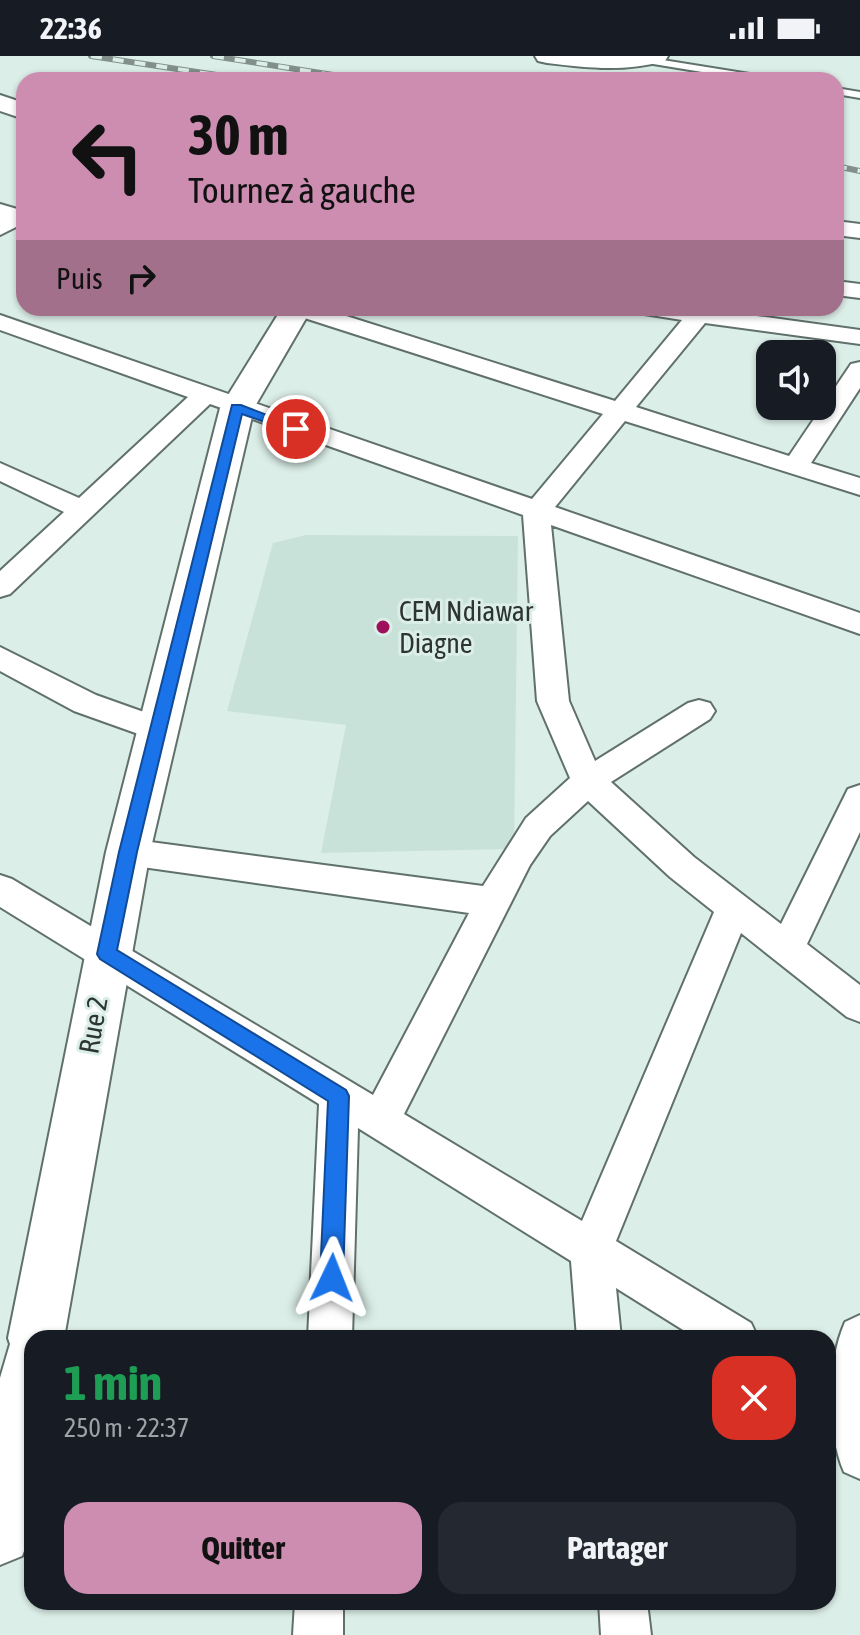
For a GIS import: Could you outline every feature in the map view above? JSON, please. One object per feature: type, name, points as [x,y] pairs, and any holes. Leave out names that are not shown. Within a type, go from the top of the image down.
[{"type":"street","points":[[547,56],[606,63],[650,58]]},
{"type":"street","name":"Rue 2","points":[[37,1330],[107,954],[158,729],[220,402],[290,316]]},
{"type":"street","points":[[322,316],[860,487]]},
{"type":"street","points":[[686,316],[620,411],[536,512],[553,701],[588,781],[682,867],[860,1006]]},
{"type":"street","points":[[716,316],[860,337]]},
{"type":"street","points":[[0,322],[220,402],[860,624]]},
{"type":"street","points":[[795,467],[860,369]]},
{"type":"street","points":[[0,587],[82,510],[220,402]]},
{"type":"street","points":[[0,471],[82,510]]},
{"type":"street","points":[[0,658],[85,703],[158,729]]},
{"type":"street","points":[[380,1121],[492,902],[518,855],[538,827],[588,781],[699,711]]},
{"type":"street","points":[[786,949],[860,798]]},
{"type":"street","points":[[128,852],[492,902]]},
{"type":"street","points":[[1,891],[723,1330]]},
{"type":"street","points":[[598,1330],[591,1250],[733,908]]},
{"type":"street","points":[[330,1330],[339,1096]]},
{"type":"street","points":[[860,1337],[847,1406],[860,1456]]},
{"type":"street","points":[[0,1534],[24,1404]]},
{"type":"street","points":[[318,1635],[319,1610]]},
{"type":"street","points":[[624,1610],[626,1635]]},
{"type":"lane","points":[[650,58],[725,72]]},
{"type":"shaded area","name":"CEM Ndiawar Diagne","points":[[306,535],[518,536],[514,849],[321,853],[346,725],[227,711],[273,543]]},
{"type":"railway","points":[[91,56],[197,72]]},
{"type":"railway","points":[[213,56],[314,72]]},
{"type":"railway","points":[[844,168],[860,171]]},
{"type":"place","name":"CEM Ndiawar Diagne","points":[[383,627]]},
{"type":"route","points":[[296,429],[237,408],[128,852],[107,954],[339,1096],[332,1278]]}]
